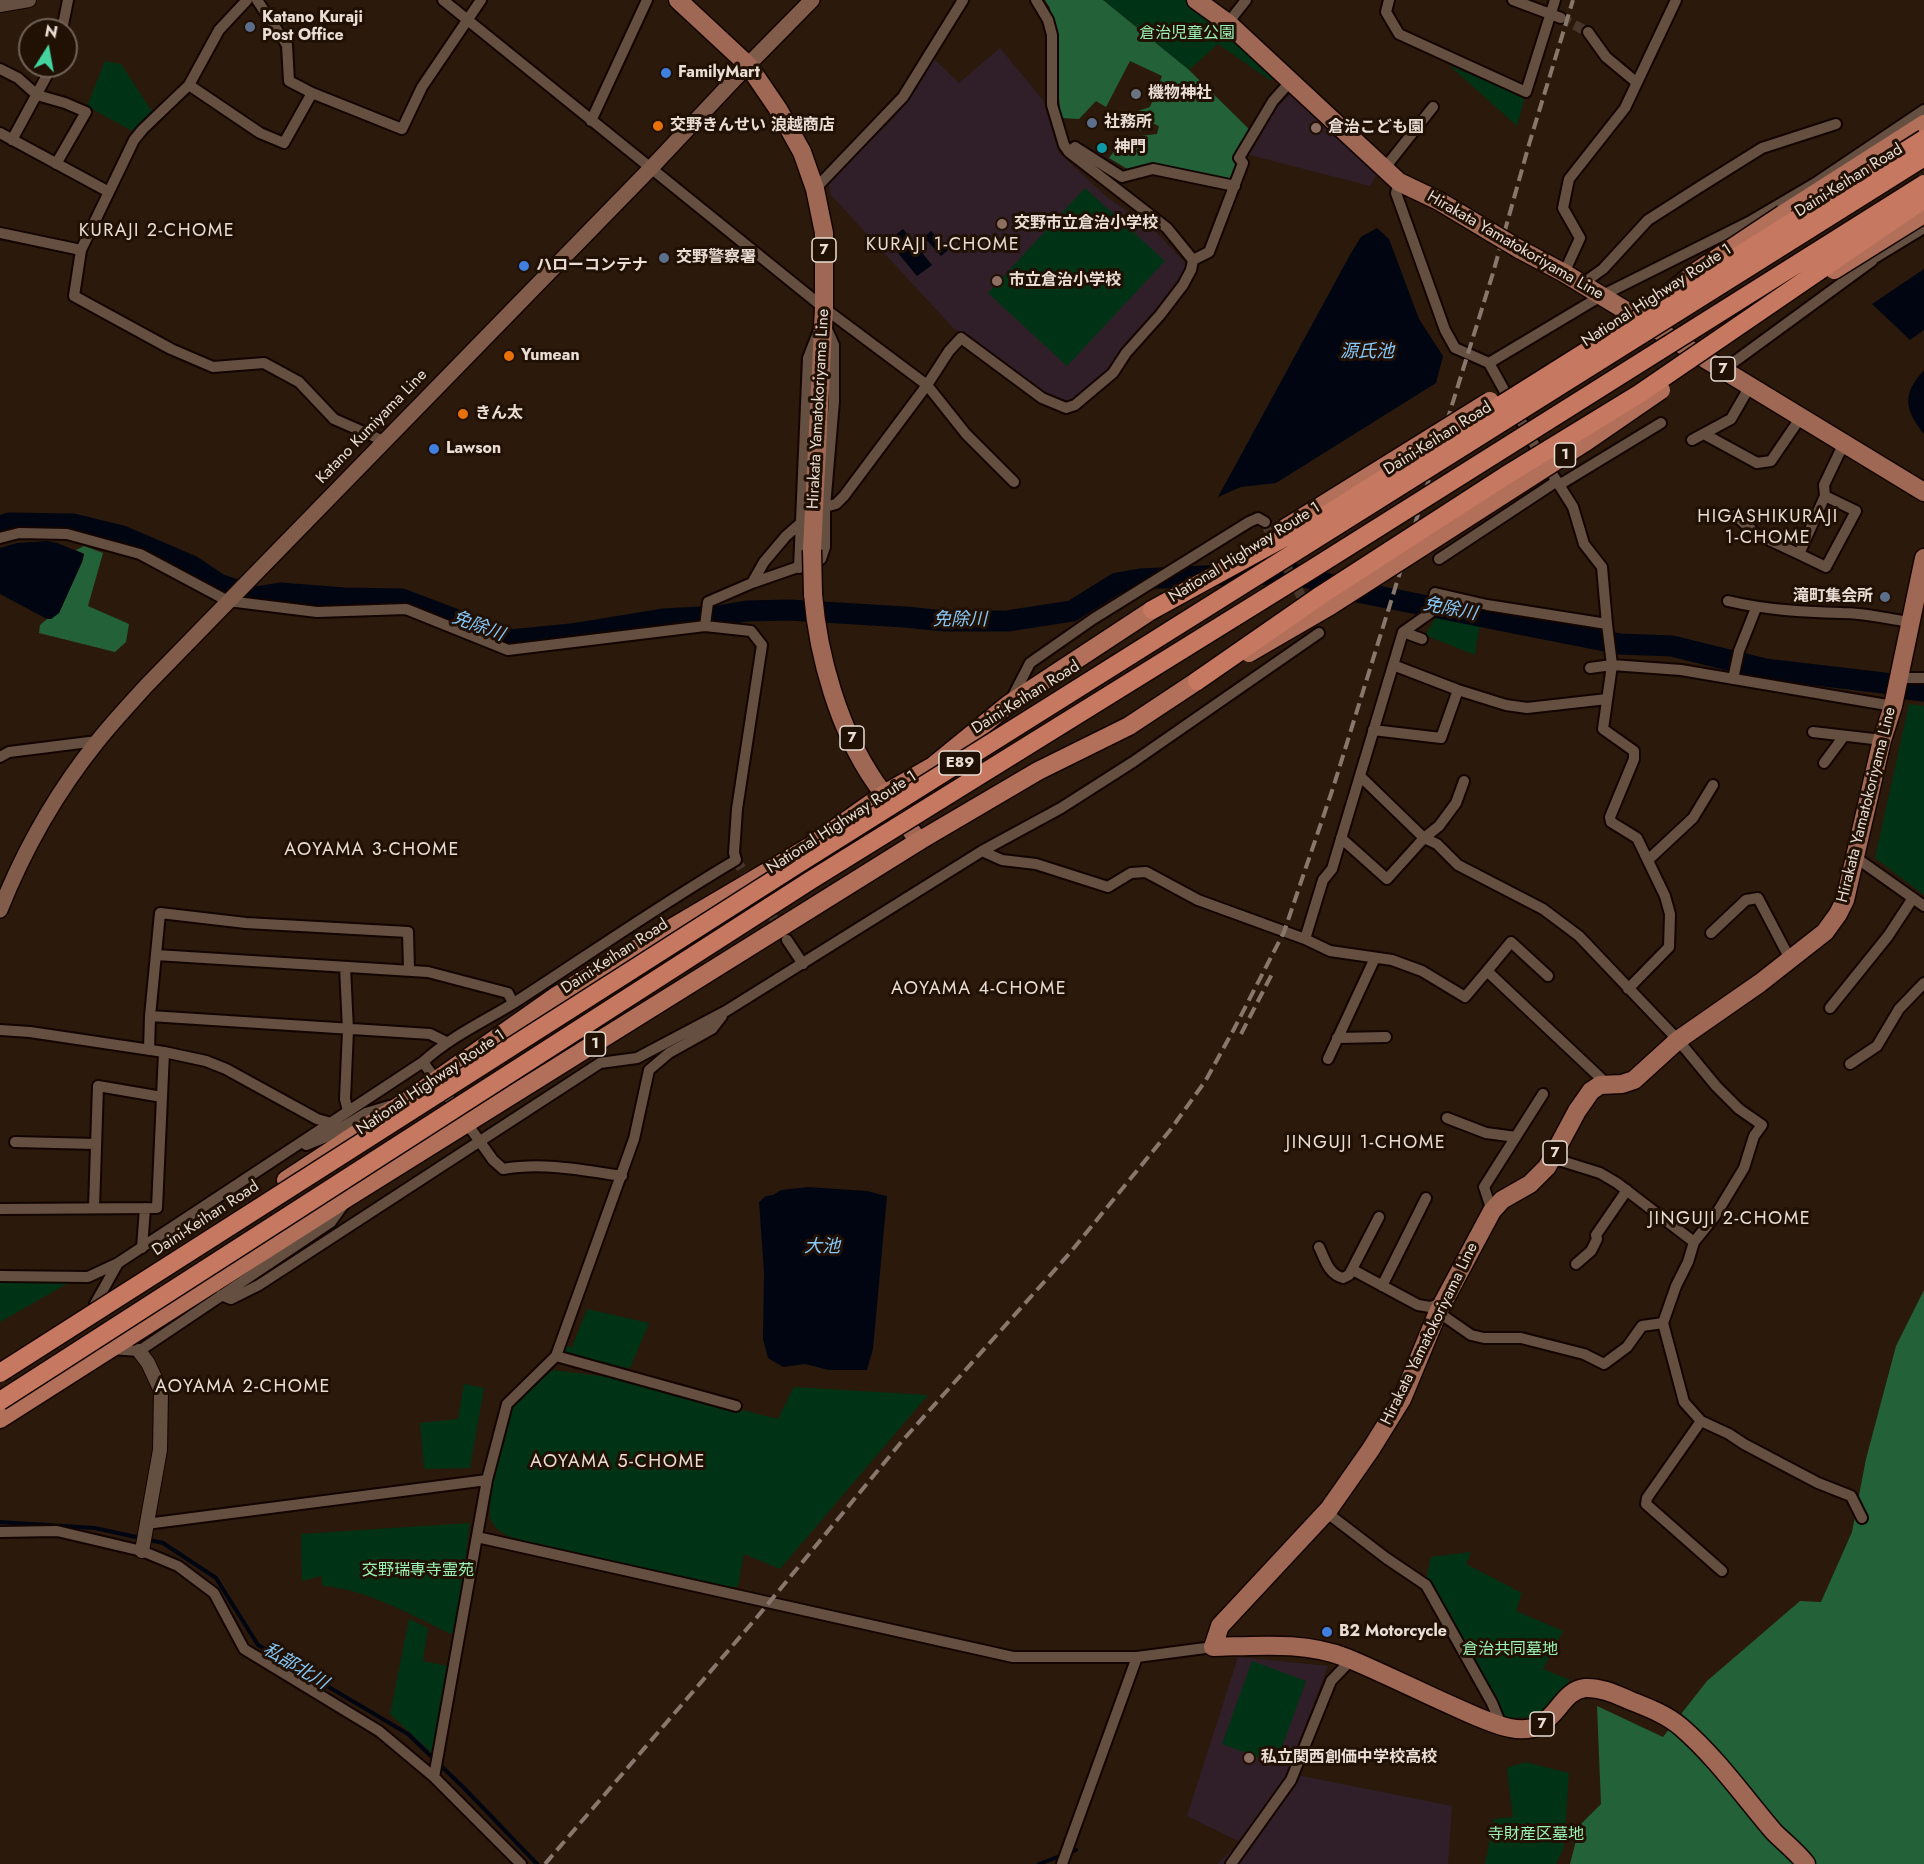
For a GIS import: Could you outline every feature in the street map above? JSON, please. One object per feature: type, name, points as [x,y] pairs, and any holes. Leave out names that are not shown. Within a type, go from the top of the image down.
[{"type":"highway","name":"National Highway Route 1","points":[[0,1365],[408,1100],[556,996],[809,847],[884,794],[933,766],[1009,704],[1152,610],[1660,296],[1924,124]]},
{"type":"highway","points":[[1152,610],[1329,513],[1924,139]]},
{"type":"highway","name":"Daini-Keihan Road","points":[[0,1373],[785,872],[1924,157]]},
{"type":"highway","name":"E89","points":[[0,1401],[811,879],[1329,558],[1924,184]]},
{"type":"highway","points":[[1197,681],[1322,595],[1505,476],[1638,394],[1924,199]]},
{"type":"highway","name":"1","points":[[0,1419],[347,1198],[919,841],[1038,771],[1129,726],[1197,681],[1254,651],[1330,606],[1545,468],[1829,273],[1924,214]]},
{"type":"main road","name":"Hirakata Yamatokoriyama Line","points":[[678,0],[748,65],[778,109],[802,152],[816,189],[824,233],[824,315],[812,550],[814,607],[824,662],[847,729],[874,780],[919,841]]},
{"type":"main road","name":"Katano Kumiyama Line","points":[[0,910],[17,868],[65,786],[97,741],[146,686],[812,0]]},
{"type":"main road","name":"Hirakata Yamatokoriyama Line","points":[[1196,0],[1228,23],[1399,182],[1439,201],[1564,273],[1924,492]]},
{"type":"main road","name":"Hirakata Yamatokoriyama Line","points":[[1213,1647],[1220,1626],[1326,1512],[1371,1449],[1402,1399],[1440,1308],[1492,1210],[1502,1200],[1539,1177],[1591,1091],[1600,1085],[1622,1084],[1634,1080],[1678,1040],[1760,983],[1825,932],[1838,914],[1845,900],[1882,740],[1896,690],[1924,558]]},
{"type":"main road","name":"7","points":[[1213,1647],[1285,1645],[1318,1650],[1351,1660],[1485,1720],[1527,1730],[1539,1726],[1552,1717],[1571,1695],[1582,1688],[1610,1692],[1656,1712],[1680,1726],[1748,1798],[1776,1834],[1798,1852],[1806,1864]]},
{"type":"street","points":[[0,5],[26,0]]},
{"type":"street","points":[[64,18],[68,0]]},
{"type":"street","points":[[247,0],[219,30],[189,85],[134,140],[81,250],[74,296],[171,349],[213,367],[264,363],[299,382],[334,419],[384,441]]},
{"type":"street","points":[[257,0],[287,45],[289,81],[312,93],[402,129],[422,87],[481,0]]},
{"type":"street","points":[[443,0],[824,315],[927,385],[966,434],[1014,482]]},
{"type":"street","points":[[591,121],[647,0]]},
{"type":"street","points":[[816,189],[903,97],[963,0]]},
{"type":"street","points":[[1036,0],[1048,20],[1052,35],[1052,105],[1064,145],[1069,152],[1167,228],[1193,260]]},
{"type":"street","points":[[1228,23],[1246,0]]},
{"type":"street","points":[[1389,0],[1386,12],[1399,34],[1526,92],[1556,16],[1555,0]]},
{"type":"street","points":[[1514,0],[1556,16]]},
{"type":"street","points":[[1564,273],[1580,238],[1563,208],[1569,178],[1625,108],[1676,0]]},
{"type":"street","points":[[1588,32],[1606,57],[1636,82]]},
{"type":"street","points":[[0,69],[18,78],[37,96],[65,103],[86,112],[56,164]]},
{"type":"street","points":[[12,140],[46,78]]},
{"type":"street","points":[[1193,260],[1209,252],[1243,163],[1239,158],[1273,101],[1290,82]]},
{"type":"street","points":[[189,85],[260,133],[284,143],[312,93]]},
{"type":"street","points":[[1384,169],[1433,107]]},
{"type":"street","points":[[1489,363],[1601,296],[1749,222],[1817,182],[1924,110]]},
{"type":"street","points":[[1582,284],[1603,269],[1648,220],[1698,188],[1762,148],[1836,124]]},
{"type":"street","points":[[0,133],[109,192]]},
{"type":"street","points":[[1069,152],[1075,147],[1122,177],[1153,169],[1235,186]]},
{"type":"street","points":[[1399,182],[1396,193],[1450,339],[1455,348],[1489,363],[1539,453],[1573,507],[1584,544],[1602,567],[1606,624],[1612,665],[1603,729],[1634,752],[1634,759],[1610,817],[1611,822],[1637,838],[1665,896],[1670,914],[1669,947],[1628,989]]},
{"type":"street","points":[[1660,296],[1749,222]]},
{"type":"street","points":[[1723,370],[1872,261],[1924,228]]},
{"type":"street","points":[[0,233],[81,250]]},
{"type":"street","points":[[825,507],[836,504],[844,496],[960,338],[1042,398],[1066,408],[1075,405],[1113,373],[1126,353],[1183,285],[1191,270],[1193,260]]},
{"type":"street","points":[[1829,273],[1872,261]]},
{"type":"street","points":[[705,626],[708,603],[752,583],[821,559],[825,547],[825,507],[834,401],[834,345],[824,315]]},
{"type":"street","points":[[800,568],[808,358],[824,315]]},
{"type":"street","points":[[1539,453],[1696,353]]},
{"type":"street","points":[[1692,440],[1731,419],[1750,386]]},
{"type":"street","points":[[1704,434],[1756,463],[1771,461],[1801,417]]},
{"type":"street","points":[[1438,559],[1558,483],[1661,423]]},
{"type":"street","points":[[1799,554],[1825,496],[1824,485],[1844,443]]},
{"type":"street","points":[[1735,515],[1756,534],[1827,567],[1856,511],[1825,496]]},
{"type":"street","points":[[1009,704],[1030,663],[1093,619],[1249,522],[1258,518],[1265,522]]},
{"type":"street","points":[[752,583],[764,562],[802,522]]},
{"type":"street","points":[[0,538],[19,533],[67,534],[140,554],[230,599],[317,612],[406,609],[508,650],[705,626],[751,631],[762,645],[737,809],[734,853],[736,860],[640,919],[513,1003],[446,1042],[423,1062],[118,1263],[88,1277],[0,1276]]},
{"type":"street","points":[[1305,939],[1323,880],[1332,869],[1403,632],[1430,610],[1435,593],[1606,624]]},
{"type":"street","points":[[1728,602],[1756,608],[1808,613],[1843,613],[1911,622]]},
{"type":"street","points":[[1734,674],[1738,656],[1756,608]]},
{"type":"street","points":[[1403,632],[1422,639]]},
{"type":"street","points":[[221,1295],[231,1299],[260,1285],[600,1063],[637,1058],[726,1011],[982,851],[1060,808],[1133,762],[1319,633]]},
{"type":"street","points":[[1393,665],[1458,690],[1506,705],[1527,708],[1607,699]]},
{"type":"street","points":[[1590,668],[1612,665],[1896,690],[1924,678]]},
{"type":"street","points":[[1373,730],[1441,738],[1458,690]]},
{"type":"street","points":[[1813,732],[1882,740]]},
{"type":"street","points":[[1824,763],[1844,736]]},
{"type":"street","points":[[0,757],[9,752],[97,741]]},
{"type":"street","points":[[1360,776],[1424,838],[1437,844],[1458,865],[1543,909],[1579,936],[1678,1040],[1716,1086],[1739,1109],[1762,1125],[1754,1136],[1744,1168],[1715,1216],[1694,1242],[1663,1323],[1684,1402],[1701,1421],[1818,1483],[1851,1496],[1863,1518]]},
{"type":"street","points":[[1341,838],[1387,879],[1424,838],[1439,826],[1456,803],[1464,782]]},
{"type":"street","points":[[1648,860],[1692,818],[1713,785]]},
{"type":"street","points":[[982,851],[1002,860],[1036,864],[1108,887],[1131,873],[1146,872],[1198,900],[1305,939],[1330,951],[1392,960],[1422,971],[1465,997],[1511,942],[1548,976]]},
{"type":"street","points":[[1855,857],[1924,906]]},
{"type":"street","points":[[1711,933],[1746,900],[1758,898],[1790,959]]},
{"type":"street","points":[[1830,1008],[1888,936],[1913,898]]},
{"type":"street","points":[[149,1050],[160,914],[246,923],[408,932],[409,970]]},
{"type":"street","points":[[788,940],[803,964]]},
{"type":"street","points":[[156,955],[428,972],[508,993],[513,1003]]},
{"type":"street","points":[[1328,1059],[1375,958]]},
{"type":"street","points":[[345,967],[348,1030],[345,1099],[348,1111]]},
{"type":"street","points":[[1487,971],[1607,1084]]},
{"type":"street","points":[[1850,1064],[1877,1046],[1899,1010],[1924,983]]},
{"type":"street","points":[[434,1777],[487,1480],[507,1404],[556,1356],[622,1176],[634,1138],[649,1070],[669,1053],[712,1029],[726,1011]]},
{"type":"street","points":[[150,1016],[430,1034],[446,1042]]},
{"type":"street","points":[[0,1030],[30,1032],[164,1052],[206,1061],[226,1069],[317,1119],[331,1123]]},
{"type":"street","points":[[1337,1038],[1386,1037]]},
{"type":"street","points":[[0,1209],[157,1208],[164,1052]]},
{"type":"street","points":[[423,1062],[493,1160],[503,1169],[521,1166],[571,1168],[622,1176]]},
{"type":"street","points":[[94,1208],[98,1086],[162,1097]]},
{"type":"street","points":[[1492,1210],[1484,1187],[1543,1094]]},
{"type":"street","points":[[281,1156],[326,1137],[366,1113],[408,1100]]},
{"type":"street","points":[[1447,1118],[1486,1133],[1516,1137]]},
{"type":"street","points":[[15,1142],[96,1144]]},
{"type":"street","points":[[1552,1158],[1600,1173],[1627,1190],[1694,1242]]},
{"type":"street","points":[[1576,1264],[1591,1251],[1597,1239],[1596,1235],[1627,1190]]},
{"type":"street","points":[[111,1349],[140,1352],[331,1222],[347,1198]]},
{"type":"street","points":[[1382,1286],[1426,1198]]},
{"type":"street","points":[[142,1248],[145,1208]]},
{"type":"street","points":[[1319,1247],[1330,1270],[1336,1276],[1342,1278],[1349,1275],[1378,1218]]},
{"type":"street","points":[[95,1304],[118,1263]]},
{"type":"street","points":[[1353,1270],[1418,1305],[1440,1308],[1471,1335],[1484,1338],[1521,1338],[1584,1354],[1604,1364],[1627,1347],[1642,1326],[1663,1323]]},
{"type":"street","points":[[140,1352],[148,1363],[161,1391],[160,1450],[142,1551]]},
{"type":"street","points":[[556,1356],[736,1407]]},
{"type":"street","points":[[1701,1421],[1647,1498],[1646,1504],[1722,1571]]},
{"type":"street","points":[[146,1524],[487,1480]]},
{"type":"street","points":[[1326,1512],[1426,1585],[1492,1703],[1501,1725]]},
{"type":"street","points":[[0,1532],[57,1532],[142,1551],[178,1566],[214,1593],[244,1649],[380,1731],[434,1777],[521,1864]]},
{"type":"street","points":[[477,1537],[1013,1657],[1137,1657],[1213,1647]]},
{"type":"street","points":[[1062,1864],[1137,1657]]},
{"type":"street","points":[[1231,1864],[1291,1780],[1331,1681],[1351,1660]]},
{"type":"shaded area","name":"交野市立倉治小学校","points":[[1000,48],[1043,100],[1059,153],[1107,197],[1155,231],[1188,266],[1160,309],[1125,346],[1110,369],[1074,402],[1044,395],[953,328],[831,195],[828,181],[895,117],[933,58],[959,83]]},
{"type":"shaded area","points":[[1293,92],[1379,171],[1370,186],[1246,154],[1273,111]]},
{"type":"shaded area","name":"私立関西創価中学校高校","points":[[1238,1657],[1328,1666],[1287,1773],[1452,1806],[1448,1864],[1217,1864],[1240,1842],[1187,1816]]},
{"type":"green space","name":"機物神社","points":[[1045,0],[1103,0],[1189,70],[1250,130],[1232,180],[1129,170],[1109,158],[1130,139],[1157,134],[1159,126],[1152,123],[1140,131],[1127,124],[1135,112],[1150,107],[1162,76],[1130,61],[1106,107],[1096,101],[1079,119],[1061,118],[1050,8]]},
{"type":"green space","name":"倉治児童公園","points":[[1103,0],[1188,0],[1277,78],[1270,80],[1218,44],[1189,70]]},
{"type":"green space","points":[[105,61],[121,64],[153,113],[132,131],[87,106]]},
{"type":"green space","points":[[1449,65],[1525,97],[1517,126]]},
{"type":"green space","points":[[1085,188],[1165,261],[1067,366],[988,293]]},
{"type":"green space","points":[[84,546],[103,553],[88,606],[129,624],[126,642],[115,652],[39,633],[40,625],[59,613],[82,562],[84,554],[76,550]]},
{"type":"green space","points":[[1438,614],[1480,623],[1475,655],[1425,635]]},
{"type":"green space","points":[[1909,704],[1924,706],[1924,895],[1875,858]]},
{"type":"green space","points":[[0,1282],[70,1282],[0,1322]]},
{"type":"green space","points":[[1924,1290],[1924,1864],[1570,1864],[1580,1825],[1601,1804],[1597,1706],[1663,1737],[1707,1681],[1800,1601],[1821,1602],[1852,1532],[1866,1459],[1896,1346]]},
{"type":"green space","points":[[587,1309],[649,1323],[630,1368],[593,1363],[564,1354],[565,1346],[572,1347]]},
{"type":"green space","points":[[553,1370],[617,1378],[778,1419],[794,1387],[928,1395],[780,1569],[744,1554],[738,1586],[729,1589],[535,1546],[506,1535],[496,1528],[490,1514],[493,1482],[500,1442],[510,1410],[518,1398]]},
{"type":"green space","points":[[464,1384],[484,1388],[470,1468],[424,1469],[420,1423],[458,1419]]},
{"type":"green space","name":"交野瑞専寺霊苑","points":[[470,1523],[455,1636],[374,1598],[340,1588],[323,1586],[321,1576],[302,1581],[301,1534]]},
{"type":"green space","name":"倉治共同墓地","points":[[1471,1552],[1466,1564],[1522,1593],[1516,1611],[1563,1631],[1543,1669],[1570,1680],[1539,1717],[1503,1718],[1434,1586],[1426,1580],[1431,1557]]},
{"type":"green space","points":[[409,1619],[428,1628],[423,1661],[448,1666],[432,1753],[390,1714]]},
{"type":"green space","points":[[1252,1661],[1306,1681],[1276,1764],[1222,1744]]},
{"type":"green space","name":"寺財産区墓地","points":[[1525,1762],[1569,1773],[1564,1847],[1556,1864],[1485,1864],[1494,1819],[1513,1817],[1507,1768]]},
{"type":"water","name":"源氏池","points":[[1377,228],[1389,239],[1419,319],[1443,356],[1436,383],[1276,483],[1241,487],[1218,497],[1351,253],[1361,237]]},
{"type":"water","points":[[903,229],[932,265],[917,276],[888,241]]},
{"type":"water","points":[[931,231],[948,250],[941,256],[924,237]]},
{"type":"water","points":[[1924,269],[1924,330],[1910,340],[1872,304]]},
{"type":"water","points":[[1924,370],[1924,434],[1912,417],[1908,402],[1912,387]]},
{"type":"water","points":[[47,541],[84,554],[59,613],[51,619],[0,594],[0,548],[17,543]]},
{"type":"water","name":"大池","points":[[808,1187],[867,1191],[887,1196],[873,1349],[867,1370],[829,1370],[805,1364],[783,1367],[768,1358],[763,1339],[764,1272],[759,1202],[766,1196],[781,1190]]},
{"type":"waterway","name":"免除川","points":[[0,526],[9,523],[73,524],[122,536],[192,566],[219,584],[255,597],[280,593],[344,598],[402,599],[510,640],[571,634],[663,619],[718,616],[746,611],[789,610],[945,621],[1007,621],[1072,611],[1117,583],[1140,579],[1294,574],[1357,592],[1620,644],[1672,646],[1765,669],[1884,683],[1924,691]]},
{"type":"waterway","name":"私部北川","points":[[0,1522],[95,1528],[163,1543],[216,1578],[258,1645],[408,1734],[537,1864]]},
{"type":"waterway","points":[[1039,1864],[1076,1850]]},
{"type":"tunnel","points":[[1561,18],[1588,32]]},
{"type":"tunnel","points":[[1265,522],[1319,633]]},
{"type":"tunnel","points":[[736,860],[783,933]]},
{"type":"railway","points":[[545,1864],[758,1616],[903,1440],[1069,1254],[1171,1129],[1206,1080],[1284,932],[1333,788],[1493,273],[1573,0]]},
{"type":"railway","points":[[1241,1034],[1274,970]]},
{"type":"place","name":"Katano Kuraji Post Office","points":[[250,27]]},
{"type":"place","name":"FamilyMart","points":[[666,73]]},
{"type":"place","name":"機物神社","points":[[1136,94]]},
{"type":"place","name":"社務所","points":[[1092,123]]},
{"type":"place","name":"交野きんせい 浪越商店","points":[[658,126]]},
{"type":"place","name":"倉治こども園","points":[[1316,128]]},
{"type":"place","name":"神門","points":[[1102,148]]},
{"type":"place","name":"交野市立倉治小学校","points":[[1002,224]]},
{"type":"place","name":"交野警察署","points":[[664,258]]},
{"type":"place","name":"ハローコンテナ","points":[[524,266]]},
{"type":"place","name":"市立倉治小学校","points":[[997,281]]},
{"type":"place","name":"Yumean","points":[[509,356]]},
{"type":"place","name":"きん太","points":[[463,414]]},
{"type":"place","name":"Lawson","points":[[434,449]]},
{"type":"place","name":"滝町集会所","points":[[1885,597]]},
{"type":"place","name":"B2 Motorcycle","points":[[1327,1632]]},
{"type":"place","name":"私立関西創価中学校高校","points":[[1249,1758]]},
{"type":"district","name":"KURAJI 2-CHOME","points":[[157,232]]},
{"type":"district","name":"KURAJI 1-CHOME","points":[[943,246]]},
{"type":"district","name":"HIGASHIKURAJI 1-CHOME","points":[[1768,528]]},
{"type":"district","name":"AOYAMA 3-CHOME","points":[[372,851]]},
{"type":"district","name":"AOYAMA 4-CHOME","points":[[979,990]]},
{"type":"district","name":"JINGUJI 1-CHOME","points":[[1366,1144]]},
{"type":"district","name":"JINGUJI 2-CHOME","points":[[1730,1220]]},
{"type":"district","name":"AOYAMA 2-CHOME","points":[[243,1388]]},
{"type":"district","name":"AOYAMA 5-CHOME","points":[[618,1463]]}]
